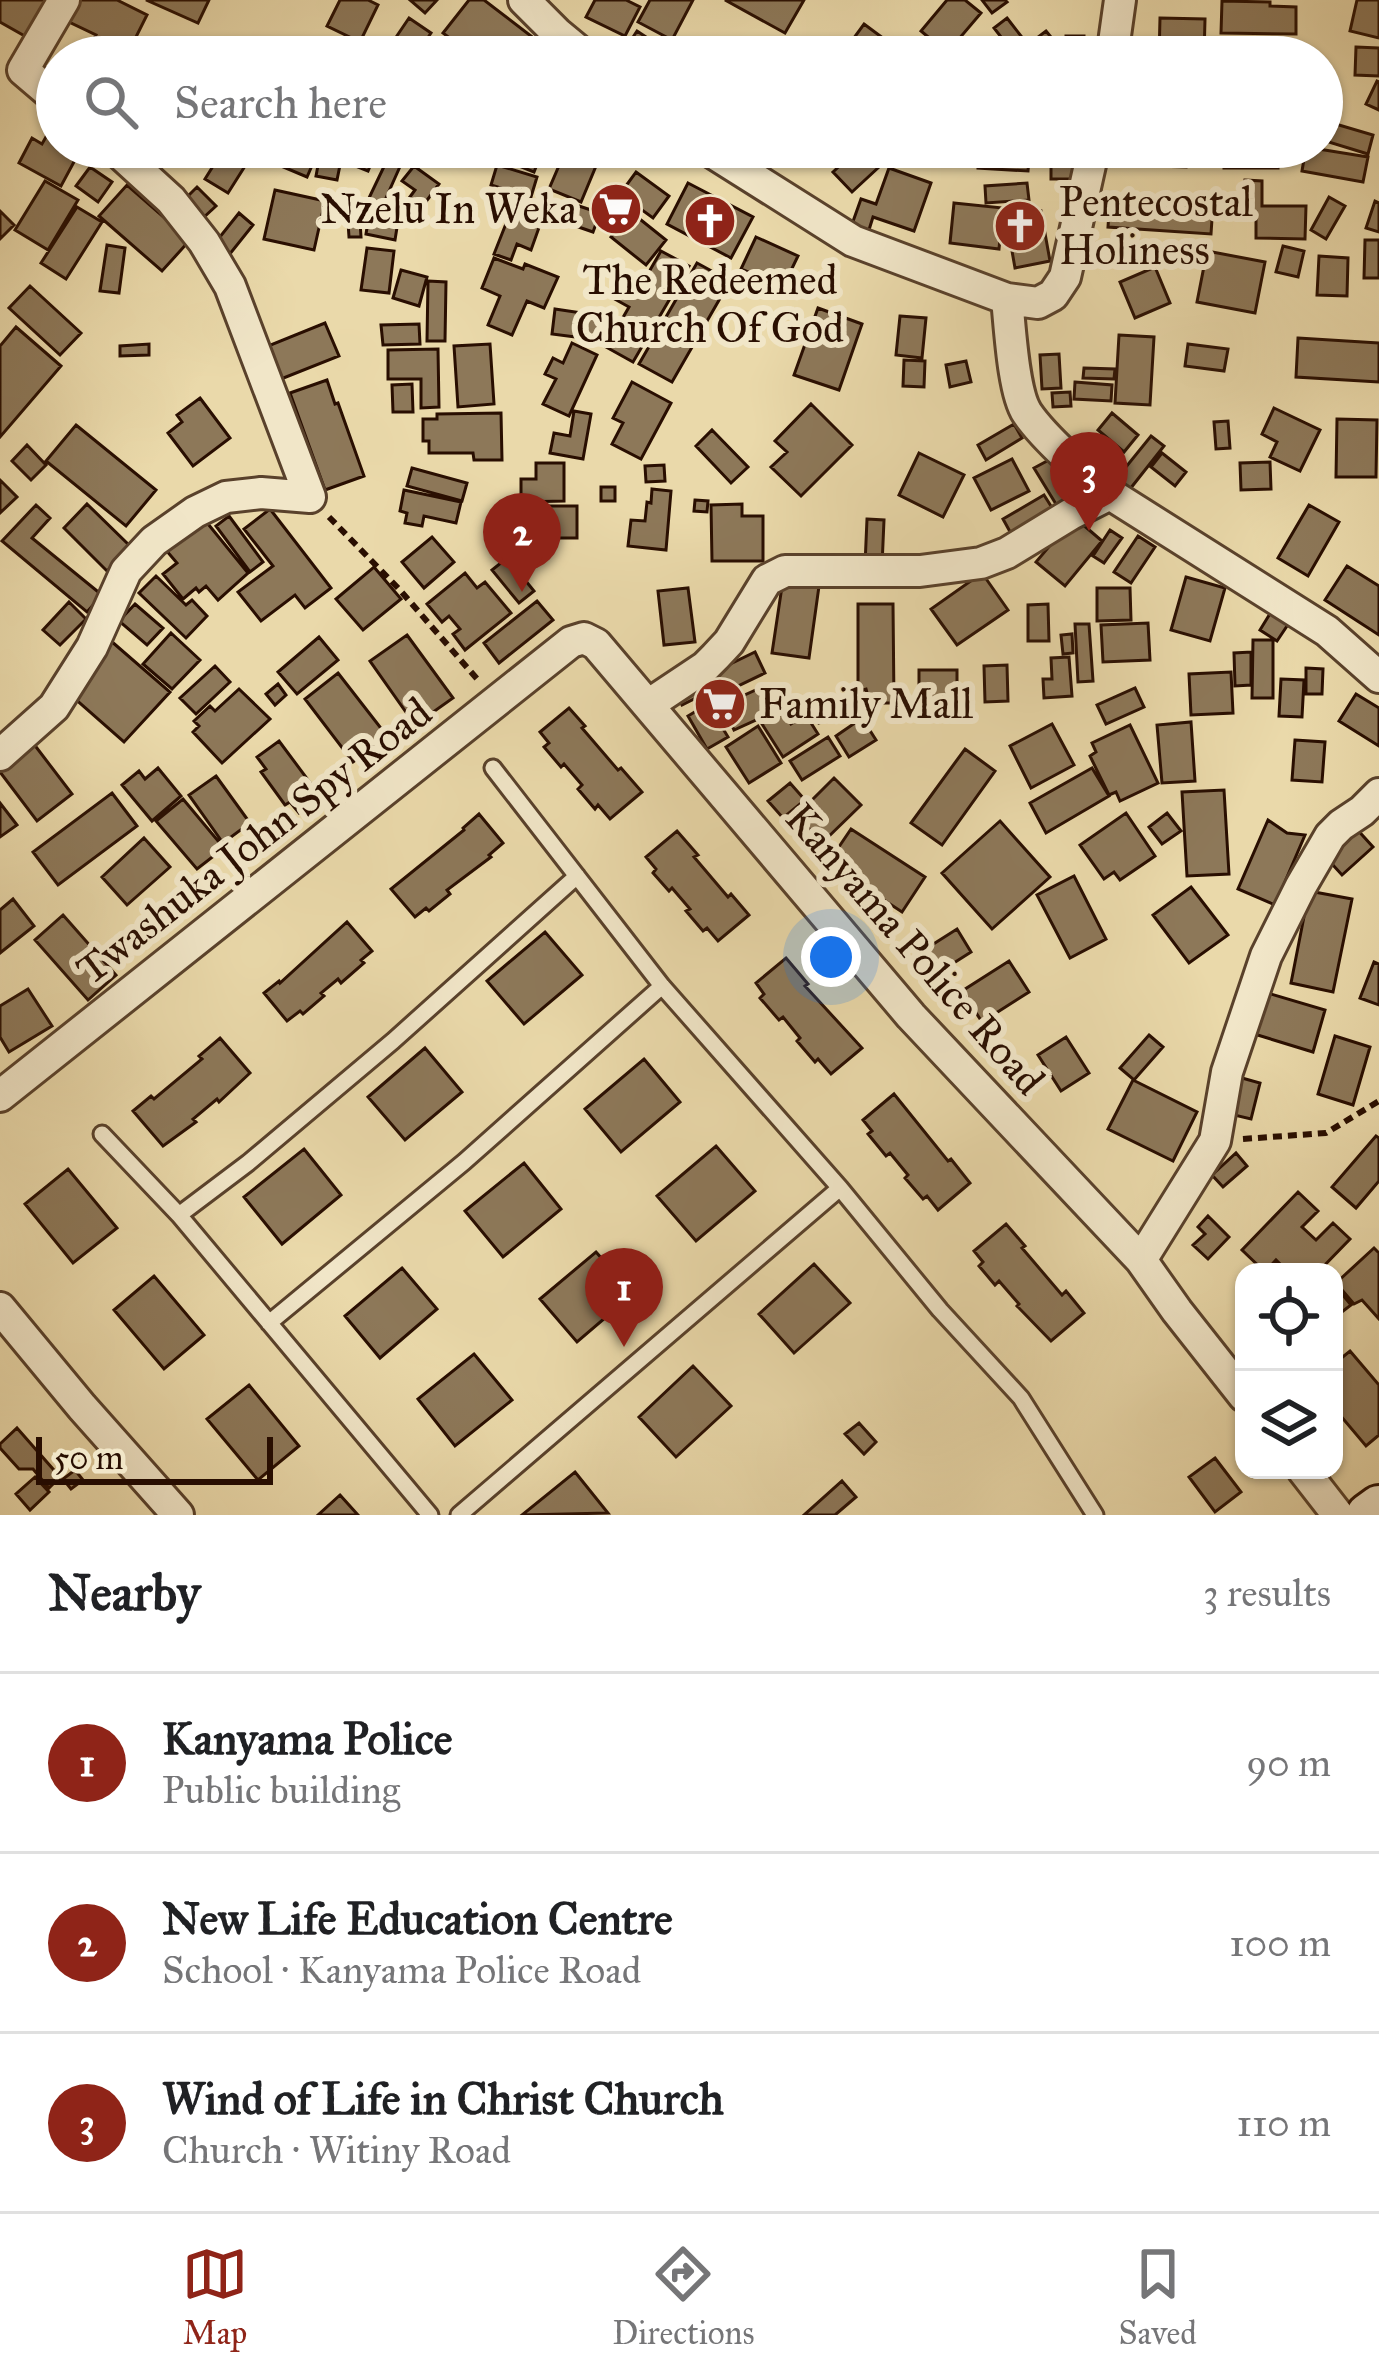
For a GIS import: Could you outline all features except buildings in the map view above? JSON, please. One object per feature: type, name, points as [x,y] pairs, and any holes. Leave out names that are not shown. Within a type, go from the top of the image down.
[{"type":"main road","points":[[1368,1515],[1379,1507]]},
{"type":"street","points":[[42,36],[64,0]]},
{"type":"street","points":[[524,0],[560,36]]},
{"type":"street","points":[[1115,36],[1120,0]]},
{"type":"street","points":[[36,47],[22,70],[36,82]]},
{"type":"street","points":[[0,755],[54,707],[92,647],[127,572],[154,542],[195,512],[226,497],[261,493],[310,497],[230,286],[171,200],[135,168]]},
{"type":"street","points":[[737,168],[853,241],[1007,299],[1038,303],[1053,295],[1065,277],[1089,168]]},
{"type":"street","points":[[1007,299],[1025,411],[1084,474],[1327,631],[1379,677]]},
{"type":"street","points":[[648,705],[705,668],[729,642],[767,580],[785,571],[920,571],[981,563],[1110,494]]},
{"type":"street","name":"Kanyama Police Road","points":[[504,697],[571,642],[584,638],[596,644],[911,1016],[1141,1260],[1235,1385]]},
{"type":"street","name":"Twashuka John Spy Road","points":[[0,1096],[504,697]]},
{"type":"street","points":[[1141,1260],[1215,1141],[1223,1084],[1266,956],[1323,846],[1340,825],[1379,794]]},
{"type":"street","points":[[0,1308],[178,1515]]},
{"type":"street","points":[[1310,1479],[1339,1515]]},
{"type":"lane","points":[[493,768],[662,986],[1021,1399],[1095,1515]]},
{"type":"lane","points":[[179,1215],[393,1041],[578,876]]},
{"type":"lane","points":[[269,1323],[464,1162],[662,986]]},
{"type":"lane","points":[[102,1134],[179,1215],[430,1515]]},
{"type":"lane","points":[[459,1515],[840,1188]]},
{"type":"path","points":[[310,497],[399,589],[474,677],[504,697]]},
{"type":"path","points":[[1215,1141],[1326,1133],[1379,1101]]},
{"type":"place","name":"Nzelu In Weka","points":[[616,209]]},
{"type":"place","name":"The Redeemed Church Of God","points":[[710,221]]},
{"type":"place","name":"Pentecostal Holiness","points":[[1020,226]]},
{"type":"place","name":"Wind of Life in Christ Church","points":[[1089,531]]},
{"type":"place","name":"New Life Education Centre","points":[[522,592]]},
{"type":"place","name":"Family Mall","points":[[720,704]]},
{"type":"place","name":"Kanyama Police","points":[[624,1347]]}]
